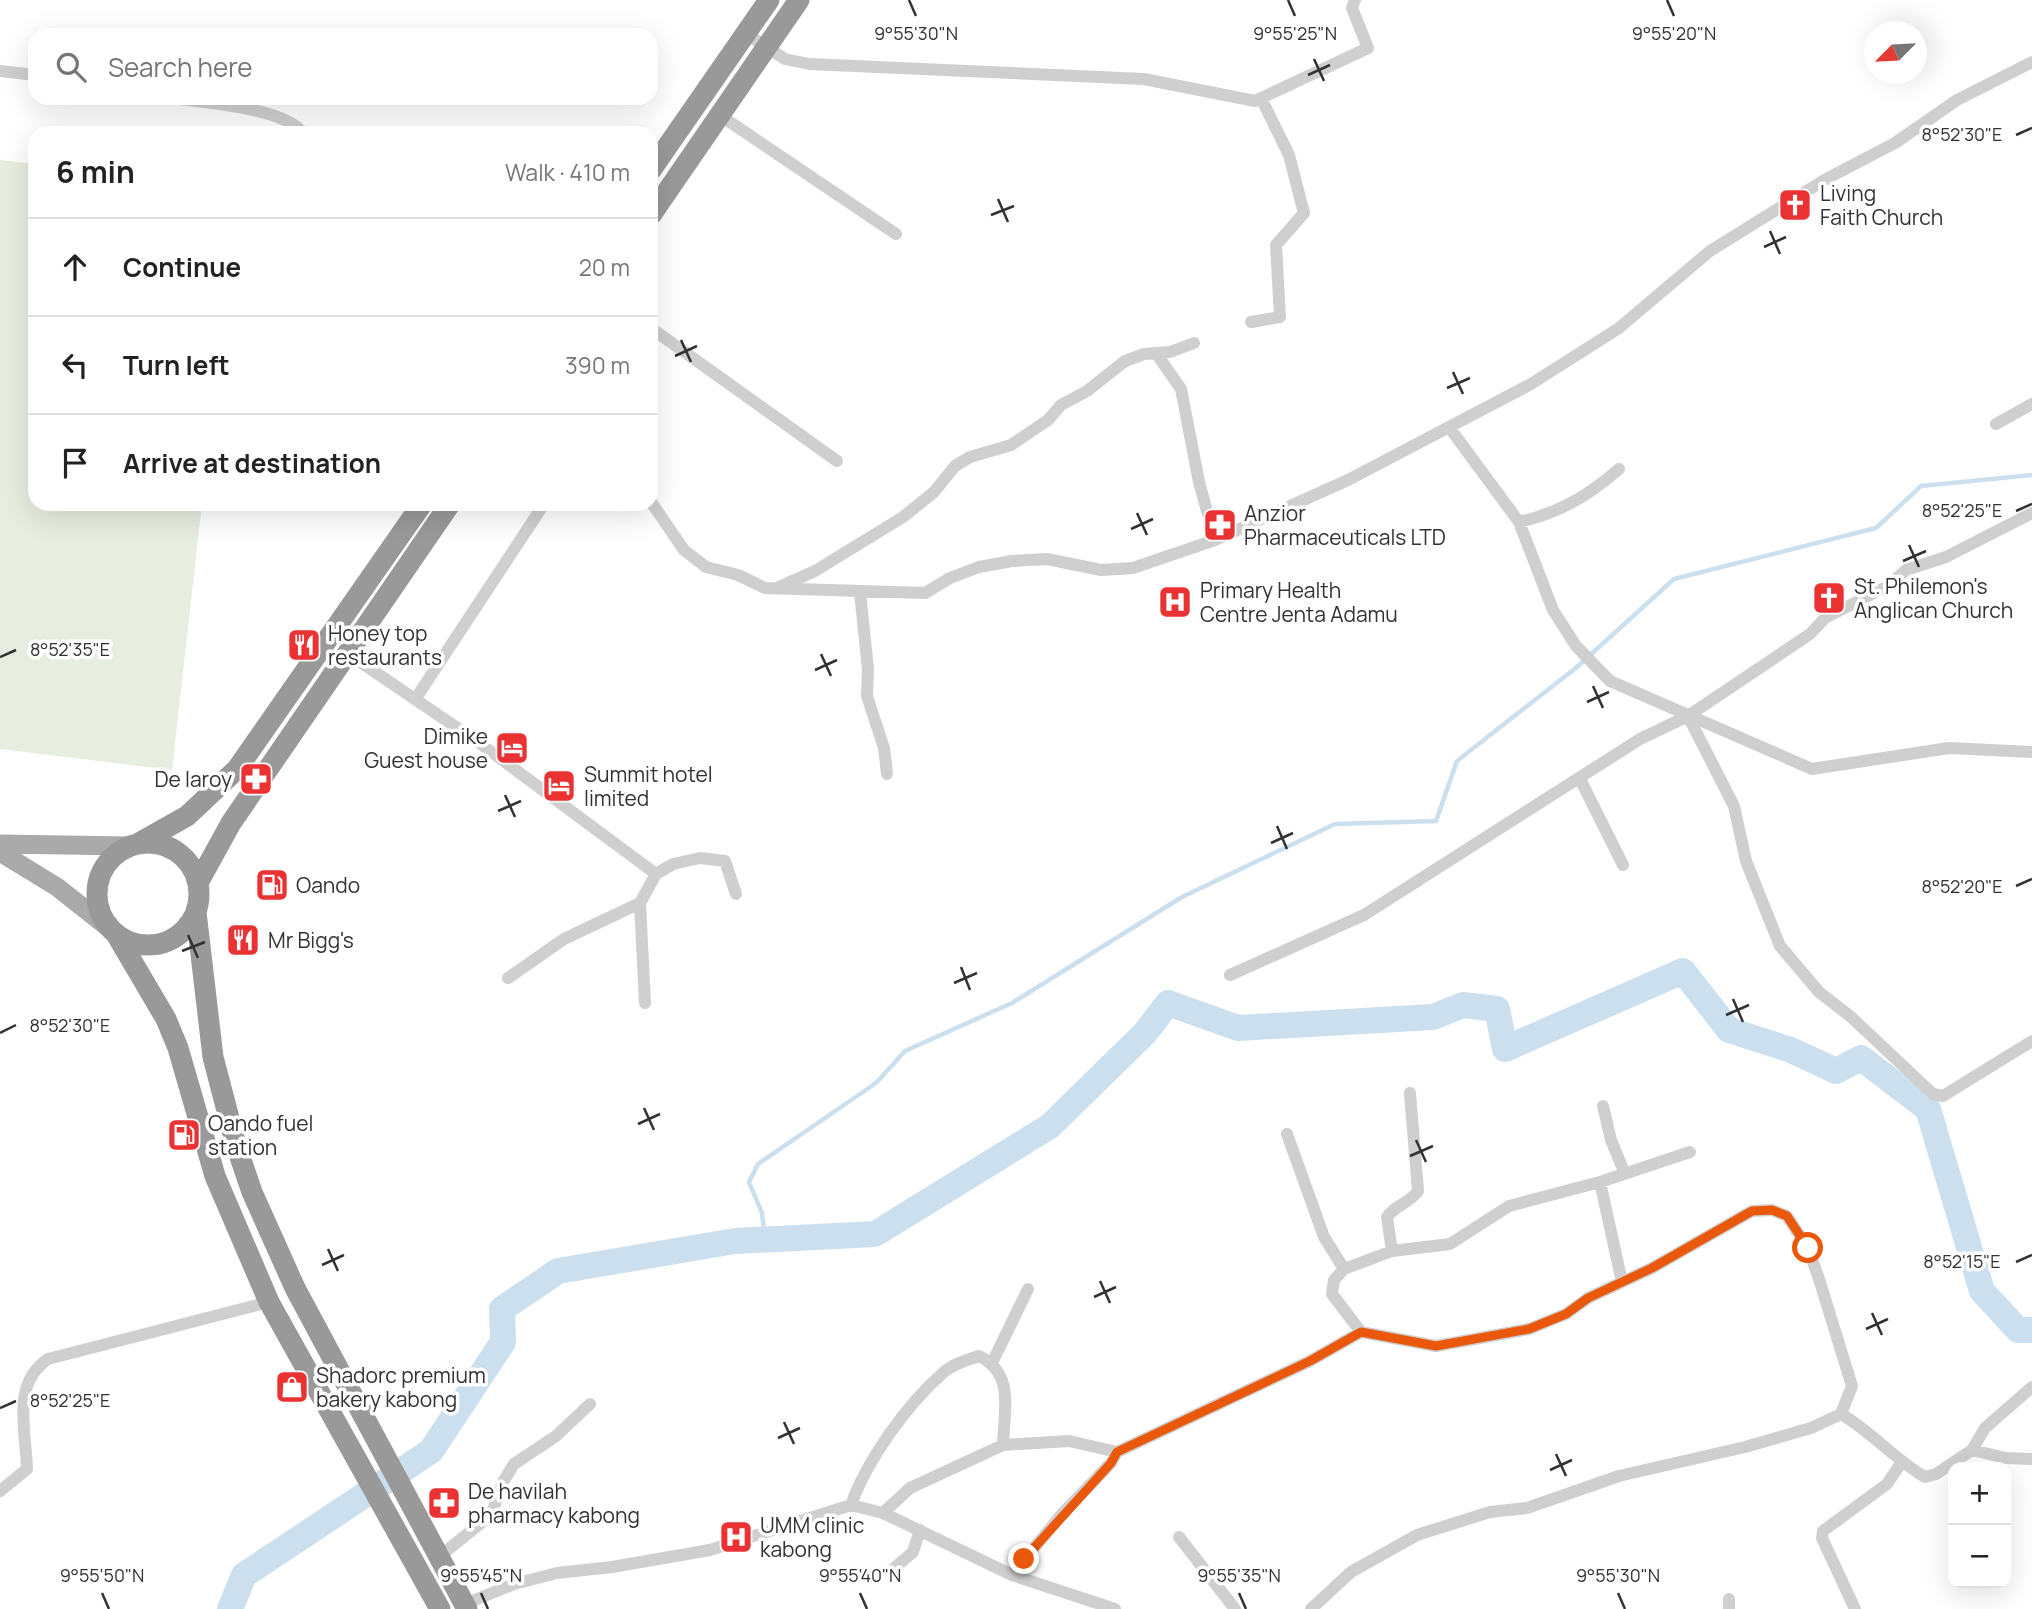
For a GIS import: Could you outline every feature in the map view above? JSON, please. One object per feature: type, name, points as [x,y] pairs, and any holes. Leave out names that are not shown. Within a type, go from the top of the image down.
[{"type":"highway","points":[[658,160],[769,0]]},
{"type":"highway","points":[[658,205],[799,0]]},
{"type":"highway","points":[[417,511],[237,769],[187,816],[112,857],[100,876],[97,897],[112,931],[141,972],[170,1029],[215,1176],[269,1301],[436,1604]]},
{"type":"highway","points":[[445,511],[231,823],[198,883],[196,912],[213,1057],[240,1157],[271,1238],[383,1454],[466,1606]]},
{"type":"highway","points":[[135,844],[170,847],[192,868],[198,883]]},
{"type":"highway","points":[[112,931],[135,944],[156,945],[177,937],[196,912]]},
{"type":"main road","points":[[0,844],[135,844]]},
{"type":"main road","points":[[0,852],[57,887],[112,931]]},
{"type":"street","points":[[745,33],[785,59],[809,64],[1144,79],[1255,101],[1368,48],[1352,8],[1356,0]]},
{"type":"street","points":[[657,511],[684,550],[706,567],[738,575],[765,588],[925,593],[950,578],[1012,561],[1047,559],[1101,570],[1133,568],[1219,538],[1348,480],[1570,361],[1619,328],[1710,251],[1826,179],[1895,143],[1957,100],[2032,62]]},
{"type":"street","points":[[0,71],[28,74]]},
{"type":"street","points":[[1251,322],[1280,317],[1276,246],[1304,214],[1289,155],[1261,98]]},
{"type":"street","points":[[215,105],[267,114],[287,120],[294,126]]},
{"type":"street","points":[[721,116],[896,234]]},
{"type":"street","points":[[658,333],[836,461]]},
{"type":"street","points":[[775,589],[815,571],[903,517],[934,492],[955,466],[970,457],[1011,445],[1048,420],[1061,405],[1087,391],[1125,361],[1144,354],[1170,352],[1195,343]]},
{"type":"street","points":[[1156,353],[1181,389],[1199,482],[1207,511],[1219,538]]},
{"type":"street","points":[[1996,424],[2032,404]]},
{"type":"street","points":[[1449,426],[1519,522],[1552,610],[1595,669],[1610,681],[1812,769],[1949,748],[2032,752]]},
{"type":"street","points":[[1519,522],[1567,507],[1595,490],[1619,469]]},
{"type":"street","points":[[416,698],[539,511]]},
{"type":"street","points":[[1230,975],[1364,915],[1503,823],[1580,779],[1640,739],[1688,716],[1810,634],[1825,618],[1888,586],[1906,570],[1946,557],[2032,513]]},
{"type":"street","points":[[860,593],[868,668],[867,696],[884,748],[887,774]]},
{"type":"street","points":[[347,653],[416,698],[656,874]]},
{"type":"street","points":[[1688,716],[1734,806],[1745,861],[1780,946],[1819,992],[1851,1017],[1933,1094],[1943,1096],[2032,1041]]},
{"type":"street","points":[[1580,779],[1623,865]]},
{"type":"street","points":[[645,1003],[640,903],[656,874],[673,864],[700,858],[725,861],[736,894]]},
{"type":"street","points":[[508,978],[564,939],[640,903]]},
{"type":"street","points":[[1392,1251],[1387,1217],[1392,1210],[1412,1200],[1418,1191],[1410,1093]]},
{"type":"street","points":[[1603,1106],[1611,1140],[1625,1174]]},
{"type":"street","points":[[1287,1134],[1324,1237],[1344,1269]]},
{"type":"street","points":[[1361,1332],[1331,1288],[1344,1269],[1392,1251],[1450,1244],[1509,1206],[1600,1182],[1690,1152]]},
{"type":"street","points":[[1600,1182],[1622,1282]]},
{"type":"street","points":[[1012,1575],[1062,1514],[1111,1463],[1117,1452],[1310,1361],[1361,1332],[1436,1346],[1485,1340],[1529,1329],[1566,1314],[1588,1298],[1752,1211],[1772,1210],[1787,1216],[1808,1248],[1852,1386],[1841,1414],[1811,1428],[1755,1444],[1686,1463],[1619,1476],[1527,1508],[1478,1515],[1416,1535],[1351,1572],[1311,1609]]},
{"type":"street","points":[[992,1363],[1028,1289]]},
{"type":"street","points":[[0,1491],[27,1469],[22,1393],[37,1366],[48,1359],[269,1301]]},
{"type":"street","points":[[850,1505],[862,1473],[876,1452],[946,1370],[979,1356],[992,1363],[1000,1372],[1005,1393],[1003,1445]]},
{"type":"street","points":[[1841,1414],[1865,1430],[1901,1463],[1925,1477],[1936,1474],[1972,1450],[1985,1428],[2032,1387]]},
{"type":"street","points":[[440,1556],[491,1515],[503,1482],[514,1464],[556,1436],[590,1404]]},
{"type":"street","points":[[883,1513],[910,1488],[1003,1445],[1069,1441],[1117,1452]]},
{"type":"street","points":[[1972,1450],[2006,1458],[2032,1459]]},
{"type":"street","points":[[1854,1609],[1822,1538],[1823,1531],[1887,1484],[1901,1463]]},
{"type":"street","points":[[466,1606],[514,1584],[557,1573],[710,1550],[850,1505],[883,1513],[1012,1575],[1096,1605],[1115,1609]]},
{"type":"street","points":[[891,1571],[913,1552],[920,1530]]},
{"type":"street","points":[[1179,1537],[1235,1609]]},
{"type":"shaded area","points":[[0,160],[28,163],[28,511],[201,511],[172,770],[0,749]]},
{"type":"waterway","points":[[765,1240],[762,1213],[749,1182],[758,1164],[876,1083],[905,1051],[1012,1003],[1182,897],[1335,824],[1436,821],[1457,761],[1577,667],[1674,579],[1876,528],[1921,486],[2032,475]]},
{"type":"waterway","points":[[230,1609],[244,1575],[431,1451],[503,1342],[502,1309],[558,1271],[735,1241],[875,1234],[1050,1126],[1145,1033],[1168,1003],[1238,1028],[1433,1017],[1463,1005],[1497,1009],[1505,1049],[1683,971],[1729,1030],[1791,1050],[1836,1071],[1861,1058],[1928,1109],[1982,1291],[2018,1330],[2032,1330]]},
{"type":"place","name":"Living Faith Church","points":[[1795,205]]},
{"type":"place","name":"Anzior Pharmaceuticals LTD","points":[[1220,525]]},
{"type":"place","name":"St. Philemon's Anglican Church","points":[[1829,598]]},
{"type":"place","name":"Primary Health Centre Jenta Adamu","points":[[1175,602]]},
{"type":"place","name":"Honey top restaurants","points":[[304,645]]},
{"type":"place","name":"Dimike Guest house","points":[[512,748]]},
{"type":"place","name":"De laroy","points":[[256,779]]},
{"type":"place","name":"Summit hotel limited","points":[[559,786]]},
{"type":"place","name":"Oando","points":[[272,885]]},
{"type":"place","name":"Mr Bigg's","points":[[243,940]]},
{"type":"place","name":"Oando fuel station","points":[[184,1135]]},
{"type":"place","name":"Shadorc premium bakery kabong","points":[[292,1387]]},
{"type":"place","name":"De havilah pharmacy kabong","points":[[444,1503]]},
{"type":"place","name":"UMM clinic kabong","points":[[736,1537]]},
{"type":"route","points":[[1024,1559],[1111,1463],[1117,1452],[1310,1361],[1361,1332],[1436,1346],[1485,1340],[1529,1329],[1566,1314],[1588,1298],[1652,1268],[1752,1211],[1772,1210],[1787,1216],[1808,1248]]}]
